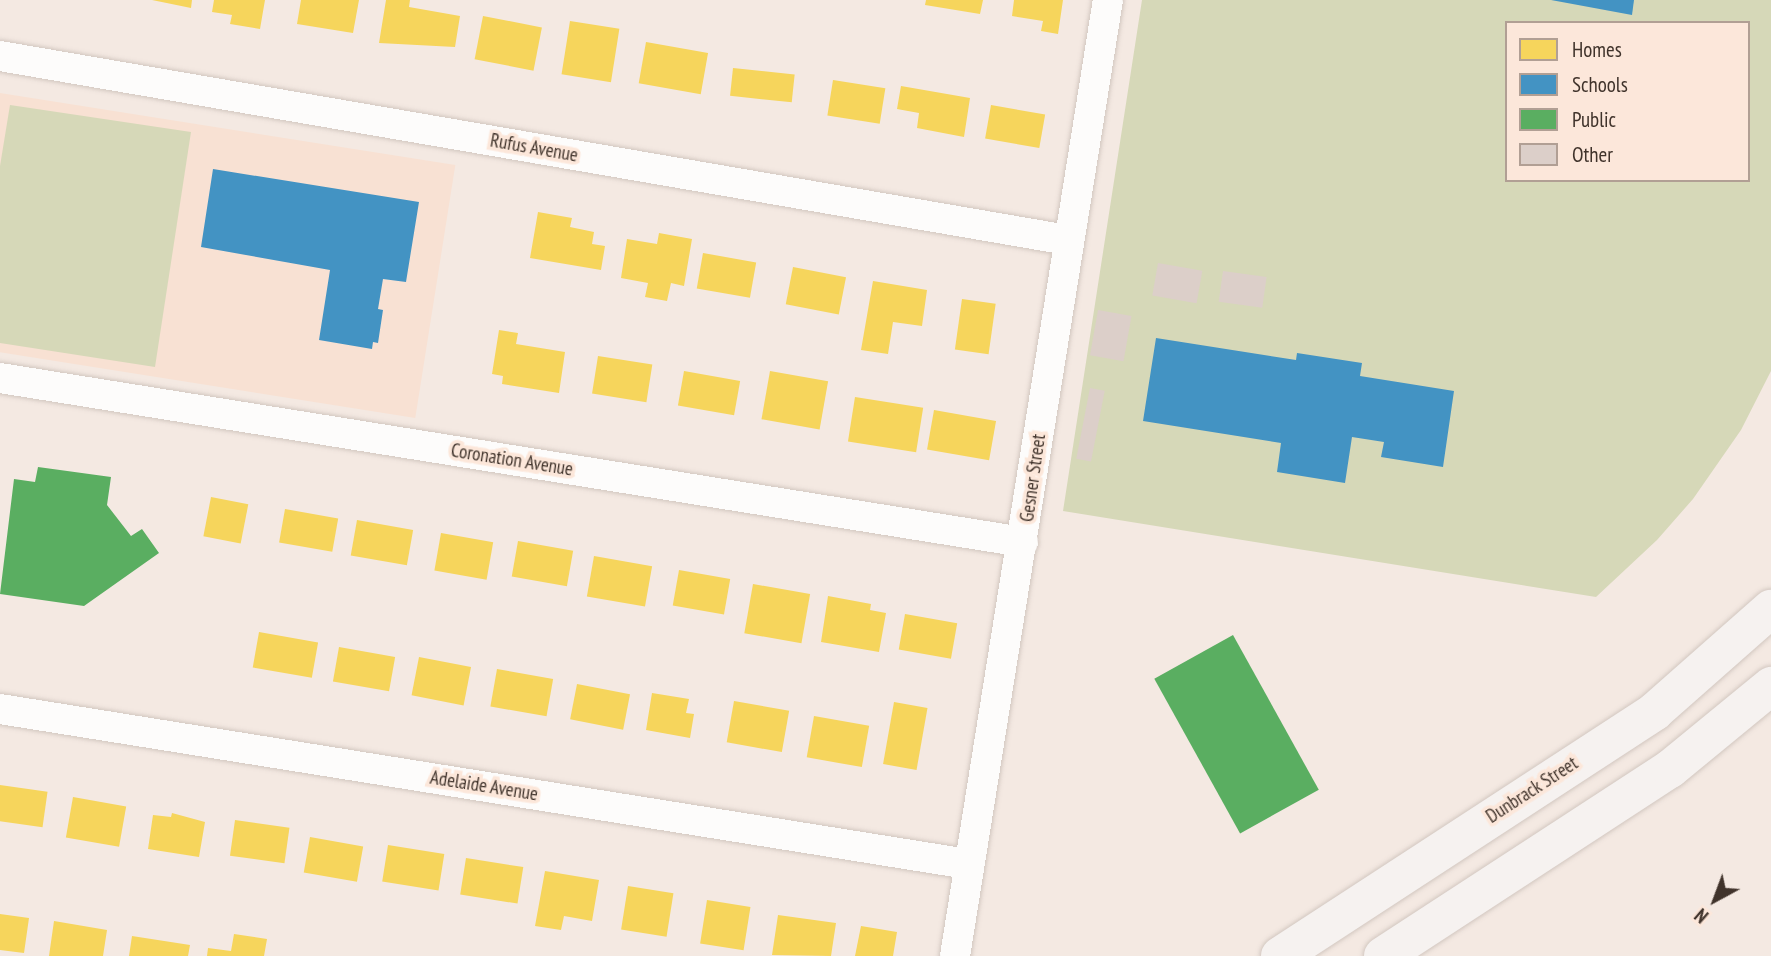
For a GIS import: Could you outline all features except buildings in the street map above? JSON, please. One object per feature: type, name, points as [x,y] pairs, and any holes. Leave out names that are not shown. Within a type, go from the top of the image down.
[{"type":"main road","name":"Dunbrack Street","points":[[1280,956],[1654,712],[1771,609]]},
{"type":"main road","points":[[1383,956],[1670,769],[1771,686]]},
{"type":"street","name":"Gesner Street","points":[[955,956],[1108,0]]},
{"type":"street","name":"Rufus Avenue","points":[[0,55],[1068,240]]},
{"type":"street","name":"Coronation Avenue","points":[[0,378],[1023,542]]},
{"type":"street","name":"Adelaide Avenue","points":[[0,709],[968,864]]},
{"type":"shaded area","points":[[0,93],[455,165],[415,418],[0,352]]},
{"type":"green space","points":[[1142,0],[1771,0],[1771,371],[1741,430],[1693,499],[1657,540],[1596,597],[1063,511]]},
{"type":"green space","points":[[10,105],[191,132],[155,367],[0,343],[0,166]]}]
